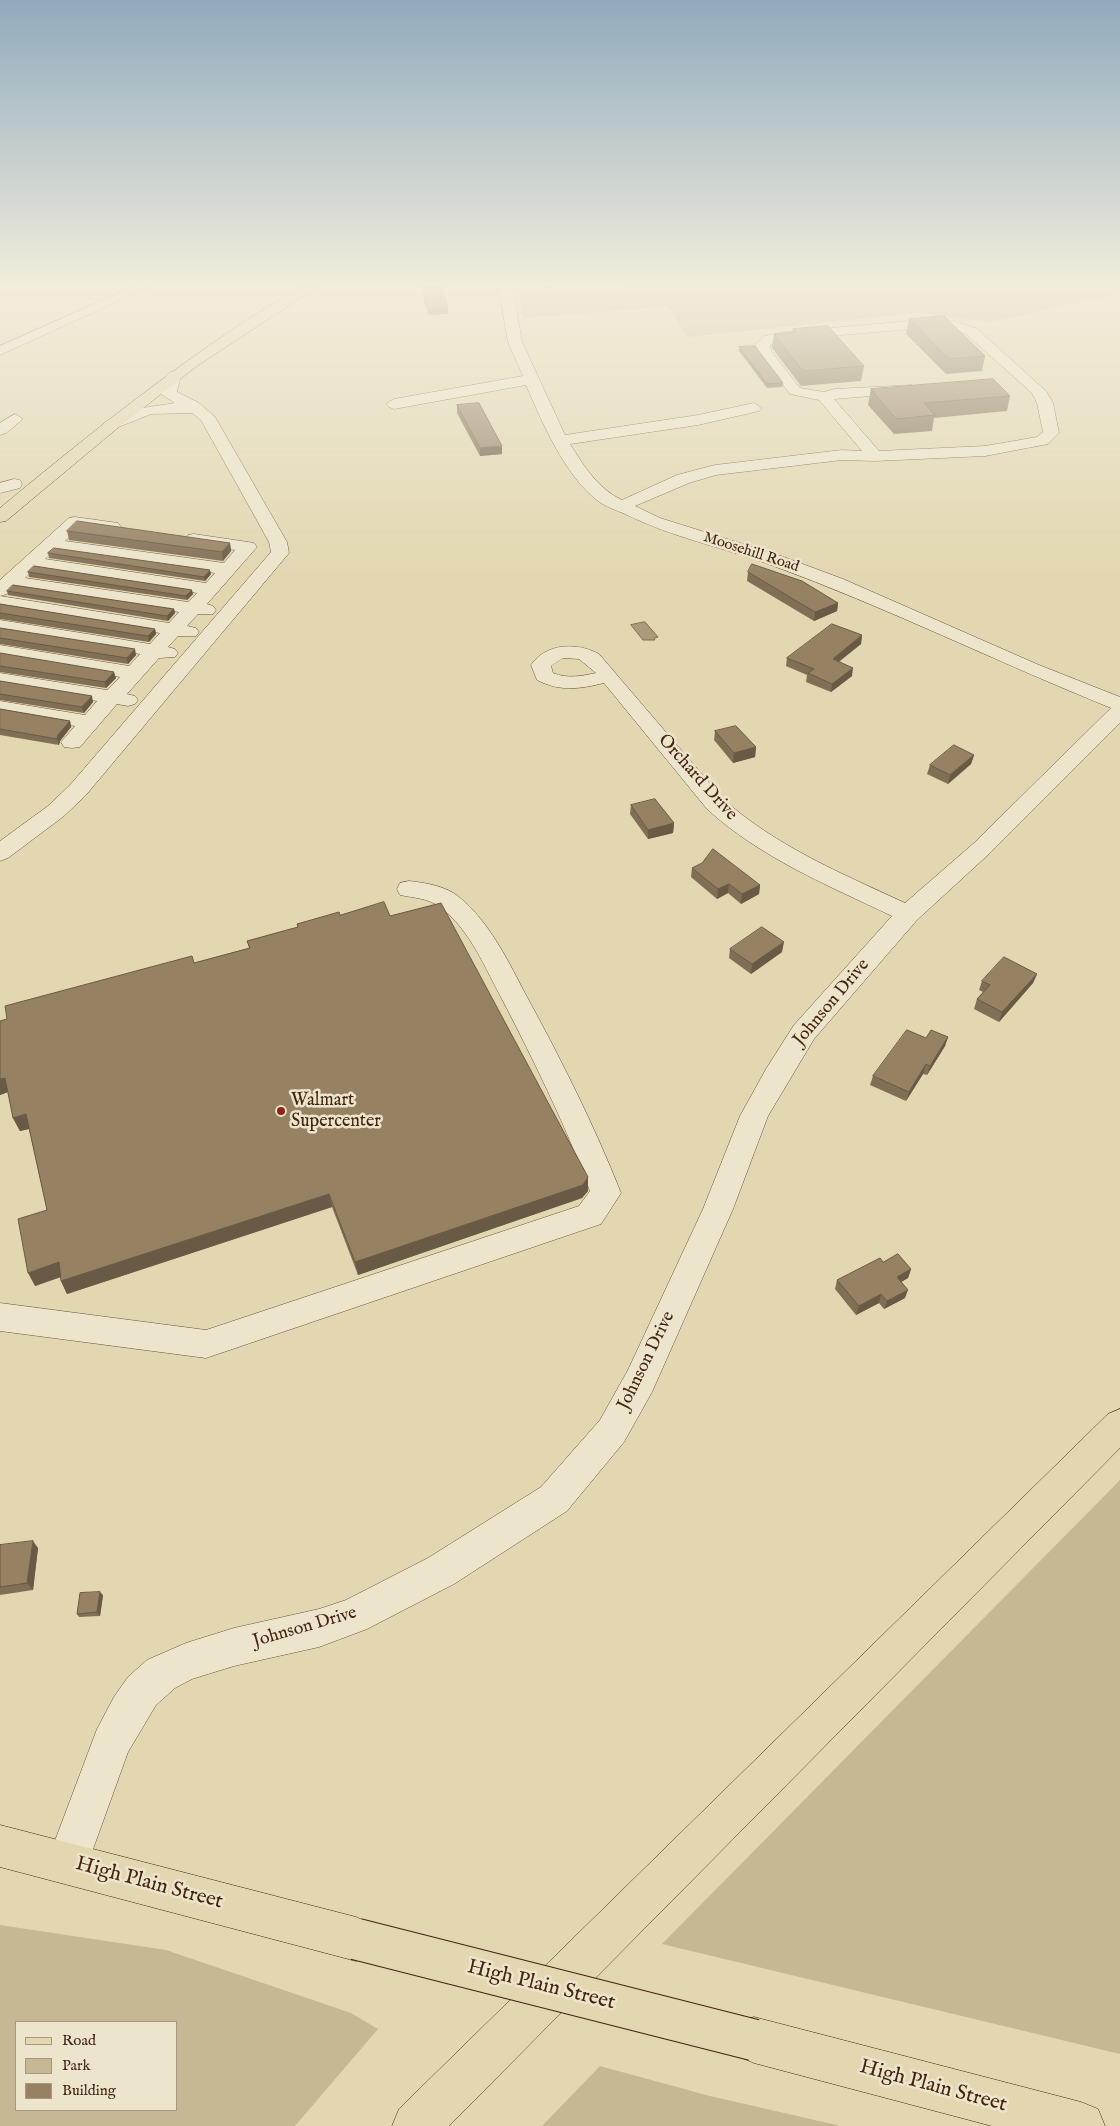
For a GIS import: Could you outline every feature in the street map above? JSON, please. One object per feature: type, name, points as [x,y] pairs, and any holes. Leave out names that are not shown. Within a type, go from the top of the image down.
[{"type":"main road","points":[[130,392],[143,382]]},
{"type":"main road","points":[[0,517],[165,382]]},
{"type":"main road","points":[[0,496],[7,486],[27,473]]},
{"type":"main road","points":[[416,2126],[1120,1425]]},
{"type":"main road","name":"High Plain Street","points":[[0,1846],[68,1862],[356,1939],[754,2040],[1081,2126]]},
{"type":"street","points":[[0,853],[74,794],[278,557],[280,548],[207,417],[197,409],[169,394],[171,382]]},
{"type":"street","points":[[394,404],[515,382]]},
{"type":"street","name":"Moosehill Road","points":[[534,382],[548,420],[559,440],[591,486],[604,498],[626,510],[807,572],[1046,675],[1120,704]]},
{"type":"street","points":[[788,382],[795,391],[824,397],[835,394],[924,386]]},
{"type":"street","points":[[626,510],[716,478],[845,462],[875,456],[985,451],[1042,441],[1051,433],[1045,403],[1038,391],[1027,382]]},
{"type":"street","points":[[824,397],[875,456]]},
{"type":"street","points":[[111,425],[138,412],[159,407],[197,409]]},
{"type":"street","points":[[559,440],[698,420],[754,408]]},
{"type":"street","points":[[0,430],[15,418]]},
{"type":"street","points":[[5,585],[75,522],[133,530]]},
{"type":"street","points":[[72,742],[248,547],[171,536]]},
{"type":"street","points":[[51,544],[228,570]]},
{"type":"street","points":[[30,562],[210,589]]},
{"type":"street","points":[[5,585],[229,614]]},
{"type":"street","points":[[0,602],[210,635]]},
{"type":"street","points":[[0,626],[192,657]]},
{"type":"street","points":[[0,651],[134,673]]},
{"type":"street","name":"Orchard Drive","points":[[609,676],[729,818],[768,846],[908,914]]},
{"type":"street","points":[[0,678],[152,704]]},
{"type":"street","points":[[0,707],[90,722]]},
{"type":"street","name":"Johnson Drive","points":[[68,1862],[112,1743],[128,1711],[137,1698],[161,1674],[186,1662],[218,1652],[319,1628],[354,1616],[441,1571],[554,1499],[612,1431],[640,1381],[718,1209],[754,1116],[776,1076],[804,1032],[908,914],[982,848],[1120,711]]},
{"type":"street","points":[[0,1318],[206,1344],[590,1215],[606,1193],[547,1057],[493,958],[451,903],[422,890],[409,889]]},
{"type":"green space","points":[[1120,1480],[1120,2054],[662,1944]]},
{"type":"green space","points":[[0,1925],[166,1950],[351,2013],[378,2029],[295,2126],[0,2126]]},
{"type":"green space","points":[[600,2066],[710,2096],[841,2126],[542,2126]]},
{"type":"shaded area","points":[[645,622],[658,637],[654,638],[655,640],[643,640],[631,625]]},
{"type":"building","points":[[766,382],[783,383],[767,384]]},
{"type":"building","points":[[954,382],[996,382],[1010,396],[924,403],[935,415],[896,419],[871,389]]},
{"type":"building","points":[[479,403],[502,446],[480,448],[457,405]]},
{"type":"building","points":[[77,521],[230,543],[222,552],[67,531]]},
{"type":"building","points":[[54,548],[210,570],[204,577],[48,553]]},
{"type":"building","points":[[752,564],[802,581],[838,603],[815,612],[748,572]]},
{"type":"building","points":[[34,566],[192,590],[186,596],[28,572]]},
{"type":"building","points":[[13,585],[174,609],[167,616],[7,591]]},
{"type":"building","points":[[0,604],[155,629],[148,636],[0,613]]},
{"type":"building","points":[[832,624],[862,635],[833,659],[853,668],[832,684],[808,673],[814,669],[787,658]]},
{"type":"building","points":[[0,628],[135,649],[127,658],[0,638]]},
{"type":"building","points":[[0,653],[114,672],[105,682],[0,666]]},
{"type":"building","points":[[0,681],[92,696],[82,707],[0,694]]},
{"type":"building","points":[[0,709],[70,721],[58,735],[57,739],[0,729]]},
{"type":"building","points":[[736,726],[756,747],[734,753],[715,731]]},
{"type":"building","points":[[954,745],[974,755],[950,775],[930,765]]},
{"type":"building","points":[[655,799],[674,823],[648,830],[631,805]]},
{"type":"building","points":[[713,849],[760,885],[742,894],[729,884],[718,889],[692,868],[702,863]]},
{"type":"building","name":"Walmart Supercenter","points":[[384,902],[390,916],[441,903],[588,1177],[583,1185],[355,1262],[329,1194],[61,1281],[59,1262],[28,1273],[18,1219],[47,1210],[26,1114],[13,1118],[5,1078],[0,1079],[0,1021],[7,1019],[5,1006],[192,956],[194,963],[250,948],[247,941],[298,927],[297,924],[339,912],[340,915]]},
{"type":"building","points":[[762,927],[784,942],[752,964],[730,949]]},
{"type":"building","points":[[1004,957],[1037,974],[1002,1012],[977,999],[990,985],[982,981]]},
{"type":"building","points":[[907,1030],[926,1038],[931,1030],[948,1037],[930,1066],[926,1064],[909,1092],[873,1076]]},
{"type":"building","points":[[898,1254],[911,1269],[897,1277],[908,1290],[887,1301],[881,1294],[859,1306],[837,1280],[880,1258],[883,1262]]},
{"type":"building","points":[[33,1541],[27,1583],[0,1587],[0,1545]]},
{"type":"building","points":[[100,1592],[97,1612],[77,1614],[80,1593]]},
{"type":"place","name":"Walmart Supercenter","points":[[281,1111]]}]
